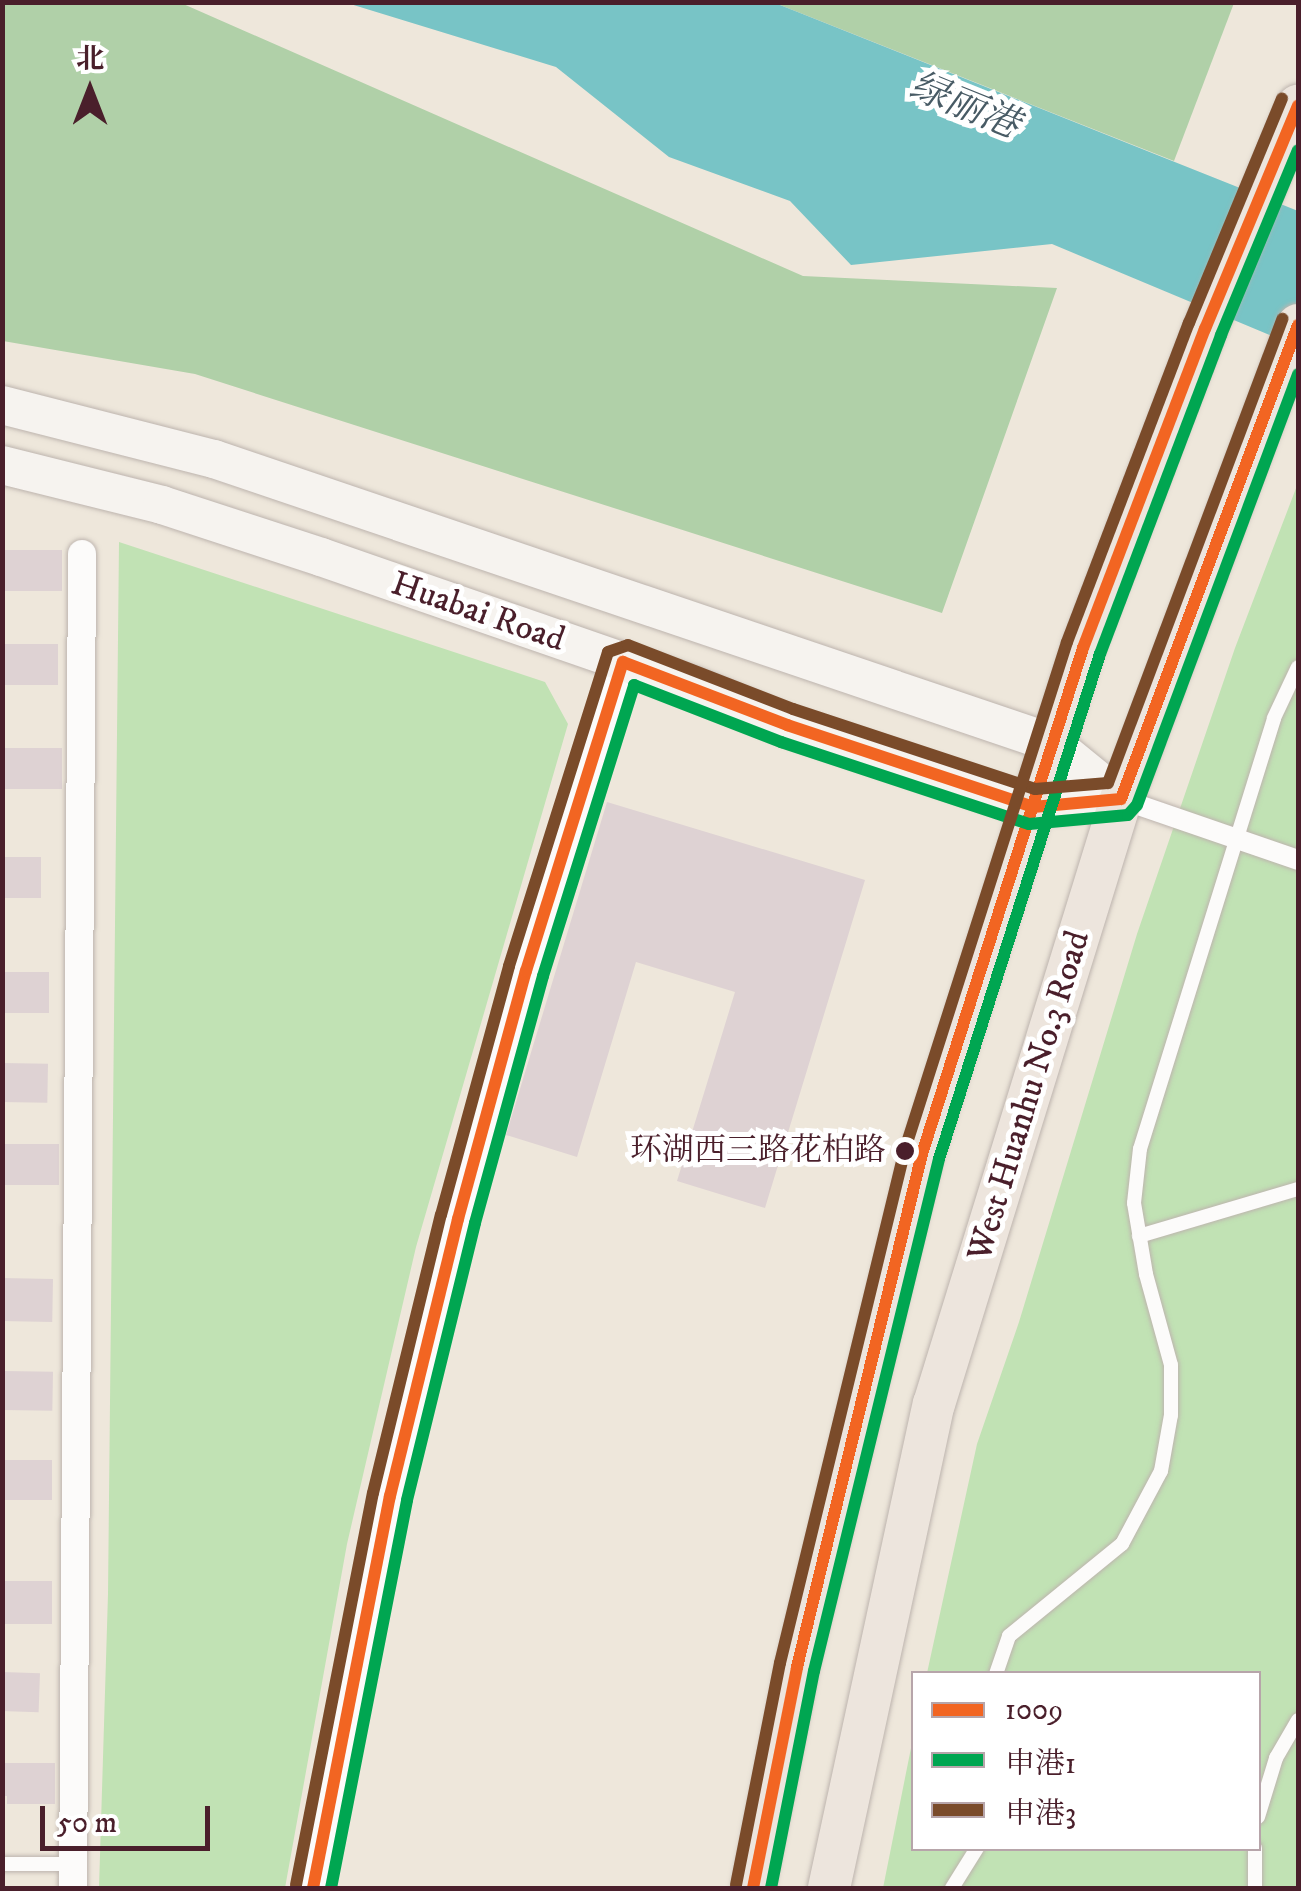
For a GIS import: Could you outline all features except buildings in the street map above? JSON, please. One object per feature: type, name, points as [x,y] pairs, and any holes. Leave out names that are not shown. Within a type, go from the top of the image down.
[{"type":"main road","points":[[753,1888],[797,1667],[918,1174],[1083,648],[1205,329],[1298,106]]},
{"type":"main road","name":"West Huanhu No.3 Road","points":[[829,1888],[934,1404],[1122,799],[1291,342]]},
{"type":"main road","name":"Huabai Road","points":[[2,406],[214,459],[1052,743],[1122,799]]},
{"type":"main road","name":"Huabai Road","points":[[2,466],[162,505],[694,686],[786,725],[1033,808],[1122,799]]},
{"type":"street","points":[[73,1876],[82,554]]},
{"type":"street","points":[[313,1888],[390,1496],[458,1219],[526,971],[623,662]]},
{"type":"street","points":[[1122,799],[1298,860]]},
{"type":"lane","points":[[997,1671],[1009,1636],[1122,1544],[1161,1471],[1171,1414],[1171,1365],[1134,1203],[1140,1148],[1274,718],[1298,668]]},
{"type":"lane","points":[[1139,1236],[1298,1189]]},
{"type":"lane","points":[[1261,1806],[1276,1758],[1298,1720]]},
{"type":"lane","points":[[952,1888],[975,1851]]},
{"type":"lane","points":[[1255,1851],[1255,1888]]},
{"type":"lane","points":[[2,1864],[73,1876]]},
{"type":"green space","points":[[2,3],[181,3],[803,276],[1057,288],[942,613],[195,374],[3,341]]},
{"type":"green space","points":[[775,3],[1234,3],[1174,161]]},
{"type":"green space","points":[[1298,483],[1298,1888],[883,1888],[911,1748],[911,1851],[1261,1851],[1261,1671],[927,1671],[977,1444],[1019,1322],[1137,934],[1235,648]]},
{"type":"green space","points":[[119,542],[545,682],[568,724],[416,1247],[347,1544],[285,1888],[99,1888],[108,1594]]},
{"type":"water","name":"绿丽港","points":[[347,3],[775,3],[1298,211],[1298,347],[1052,244],[851,265],[790,201],[669,157],[556,67]]},
{"type":"transit line","name":"申港3","points":[[736,1885],[780,1663],[905,1149],[1067,642],[1189,323],[1282,99]]},
{"type":"transit line","name":"1009","points":[[753,1888],[797,1667],[922,1154],[1083,648],[1205,329],[1298,106]]},
{"type":"transit line","name":"申港1","points":[[771,1888],[814,1671],[939,1159],[1100,654],[1221,335],[1298,150]]},
{"type":"transit line","name":"申港3","points":[[296,1885],[373,1493],[441,1215],[509,966],[608,652],[628,645],[793,709],[1035,789],[1108,783],[1282,319]]},
{"type":"transit line","name":"1009","points":[[313,1888],[390,1496],[458,1219],[526,971],[623,662],[787,725],[1033,807],[1121,799],[1298,325]]},
{"type":"transit line","name":"申港1","points":[[331,1888],[407,1500],[475,1223],[543,976],[634,685],[781,742],[1029,824],[1128,815],[1137,805],[1298,374]]},
{"type":"place","name":"环湖西三路花柏路","points":[[905,1151]]}]
